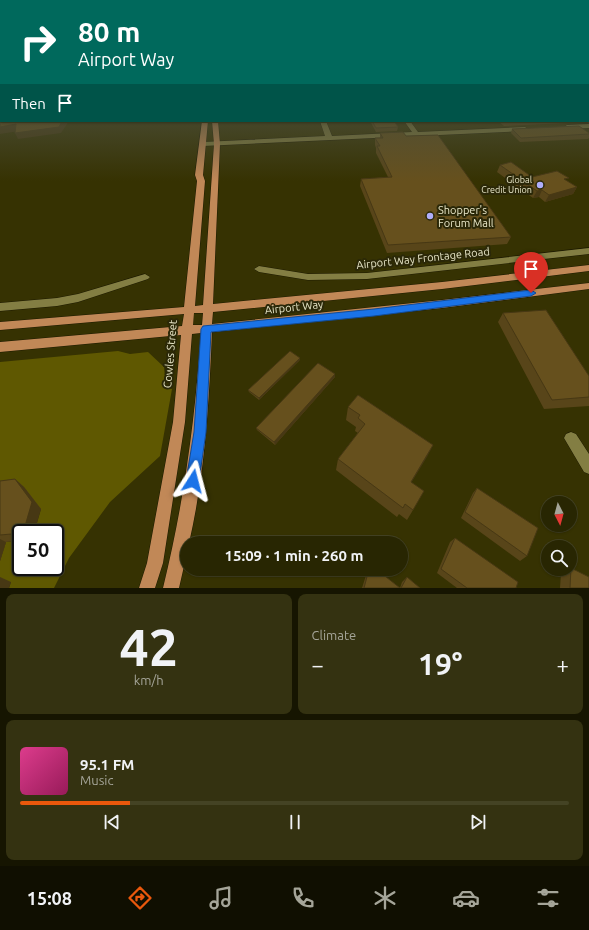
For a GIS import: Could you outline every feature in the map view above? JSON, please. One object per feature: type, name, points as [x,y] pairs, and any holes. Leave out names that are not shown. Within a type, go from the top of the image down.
[{"type":"main road","name":"Cowles Street","points":[[147,588],[155,563],[179,422],[201,181],[199,175],[205,125]]},
{"type":"main road","points":[[171,588],[187,517],[200,432],[217,144],[215,125]]},
{"type":"main road","name":"Airport Way","points":[[0,326],[207,309],[426,288],[589,268]]},
{"type":"main road","name":"Airport Way","points":[[0,347],[187,331],[374,312],[589,286]]},
{"type":"street","points":[[325,125],[329,138]]},
{"type":"street","points":[[410,125],[416,134]]},
{"type":"street","points":[[558,127],[589,126]]},
{"type":"street","points":[[203,144],[416,134],[493,128],[534,128]]},
{"type":"street","name":"Airport Way Frontage Road","points":[[259,269],[308,277],[361,276],[589,252]]},
{"type":"street","points":[[0,307],[57,302],[78,298],[145,277]]},
{"type":"street","points":[[571,438],[589,467]]},
{"type":"shaded area","points":[[118,351],[130,354],[148,352],[164,367],[166,388],[172,389],[160,456],[110,502],[69,558],[64,568],[64,524],[37,524],[41,509],[0,489],[0,362]]},
{"type":"shaded area","points":[[12,541],[12,576],[60,576],[54,588],[9,588],[11,582],[0,583],[0,561],[6,542]]},
{"type":"building","points":[[16,125],[60,125],[59,127],[15,133]]},
{"type":"building","points":[[375,125],[397,125],[398,127],[376,128]]},
{"type":"building","points":[[579,126],[589,134],[521,138],[512,129]]},
{"type":"building","name":"Shopper's Forum Mall","points":[[403,132],[406,136],[438,135],[511,237],[388,245],[361,179],[392,177],[377,146],[380,146],[375,138],[383,138],[380,133]]},
{"type":"building","points":[[511,162],[532,177],[557,171],[569,178],[564,179],[577,187],[549,195],[542,190],[537,191],[500,165]]},
{"type":"building","points":[[546,310],[589,376],[589,397],[552,400],[503,313]]},
{"type":"building","points":[[290,351],[300,358],[259,398],[248,390]]},
{"type":"building","points":[[318,363],[335,374],[274,442],[256,428]]},
{"type":"building","points":[[358,395],[433,445],[411,482],[424,491],[413,510],[405,504],[403,508],[338,459],[365,424],[358,418],[360,415],[348,407]]},
{"type":"building","points":[[15,479],[32,502],[26,524],[12,524],[12,534],[0,535],[0,481]]},
{"type":"building","points":[[477,488],[538,528],[527,556],[465,512]]},
{"type":"building","points":[[455,538],[518,582],[516,588],[467,588],[441,569]]},
{"type":"building","points":[[577,571],[589,577],[589,588],[570,588],[571,576],[577,576]]},
{"type":"building","points":[[367,576],[385,576],[400,588],[364,588]]},
{"type":"building","points":[[407,577],[420,588],[401,588]]},
{"type":"place","name":"Global Credit Union","points":[[540,185]]},
{"type":"place","name":"Shopper's Forum Mall","points":[[430,216]]},
{"type":"route","points":[[193,481],[200,432],[206,329],[374,312],[531,293]]}]
